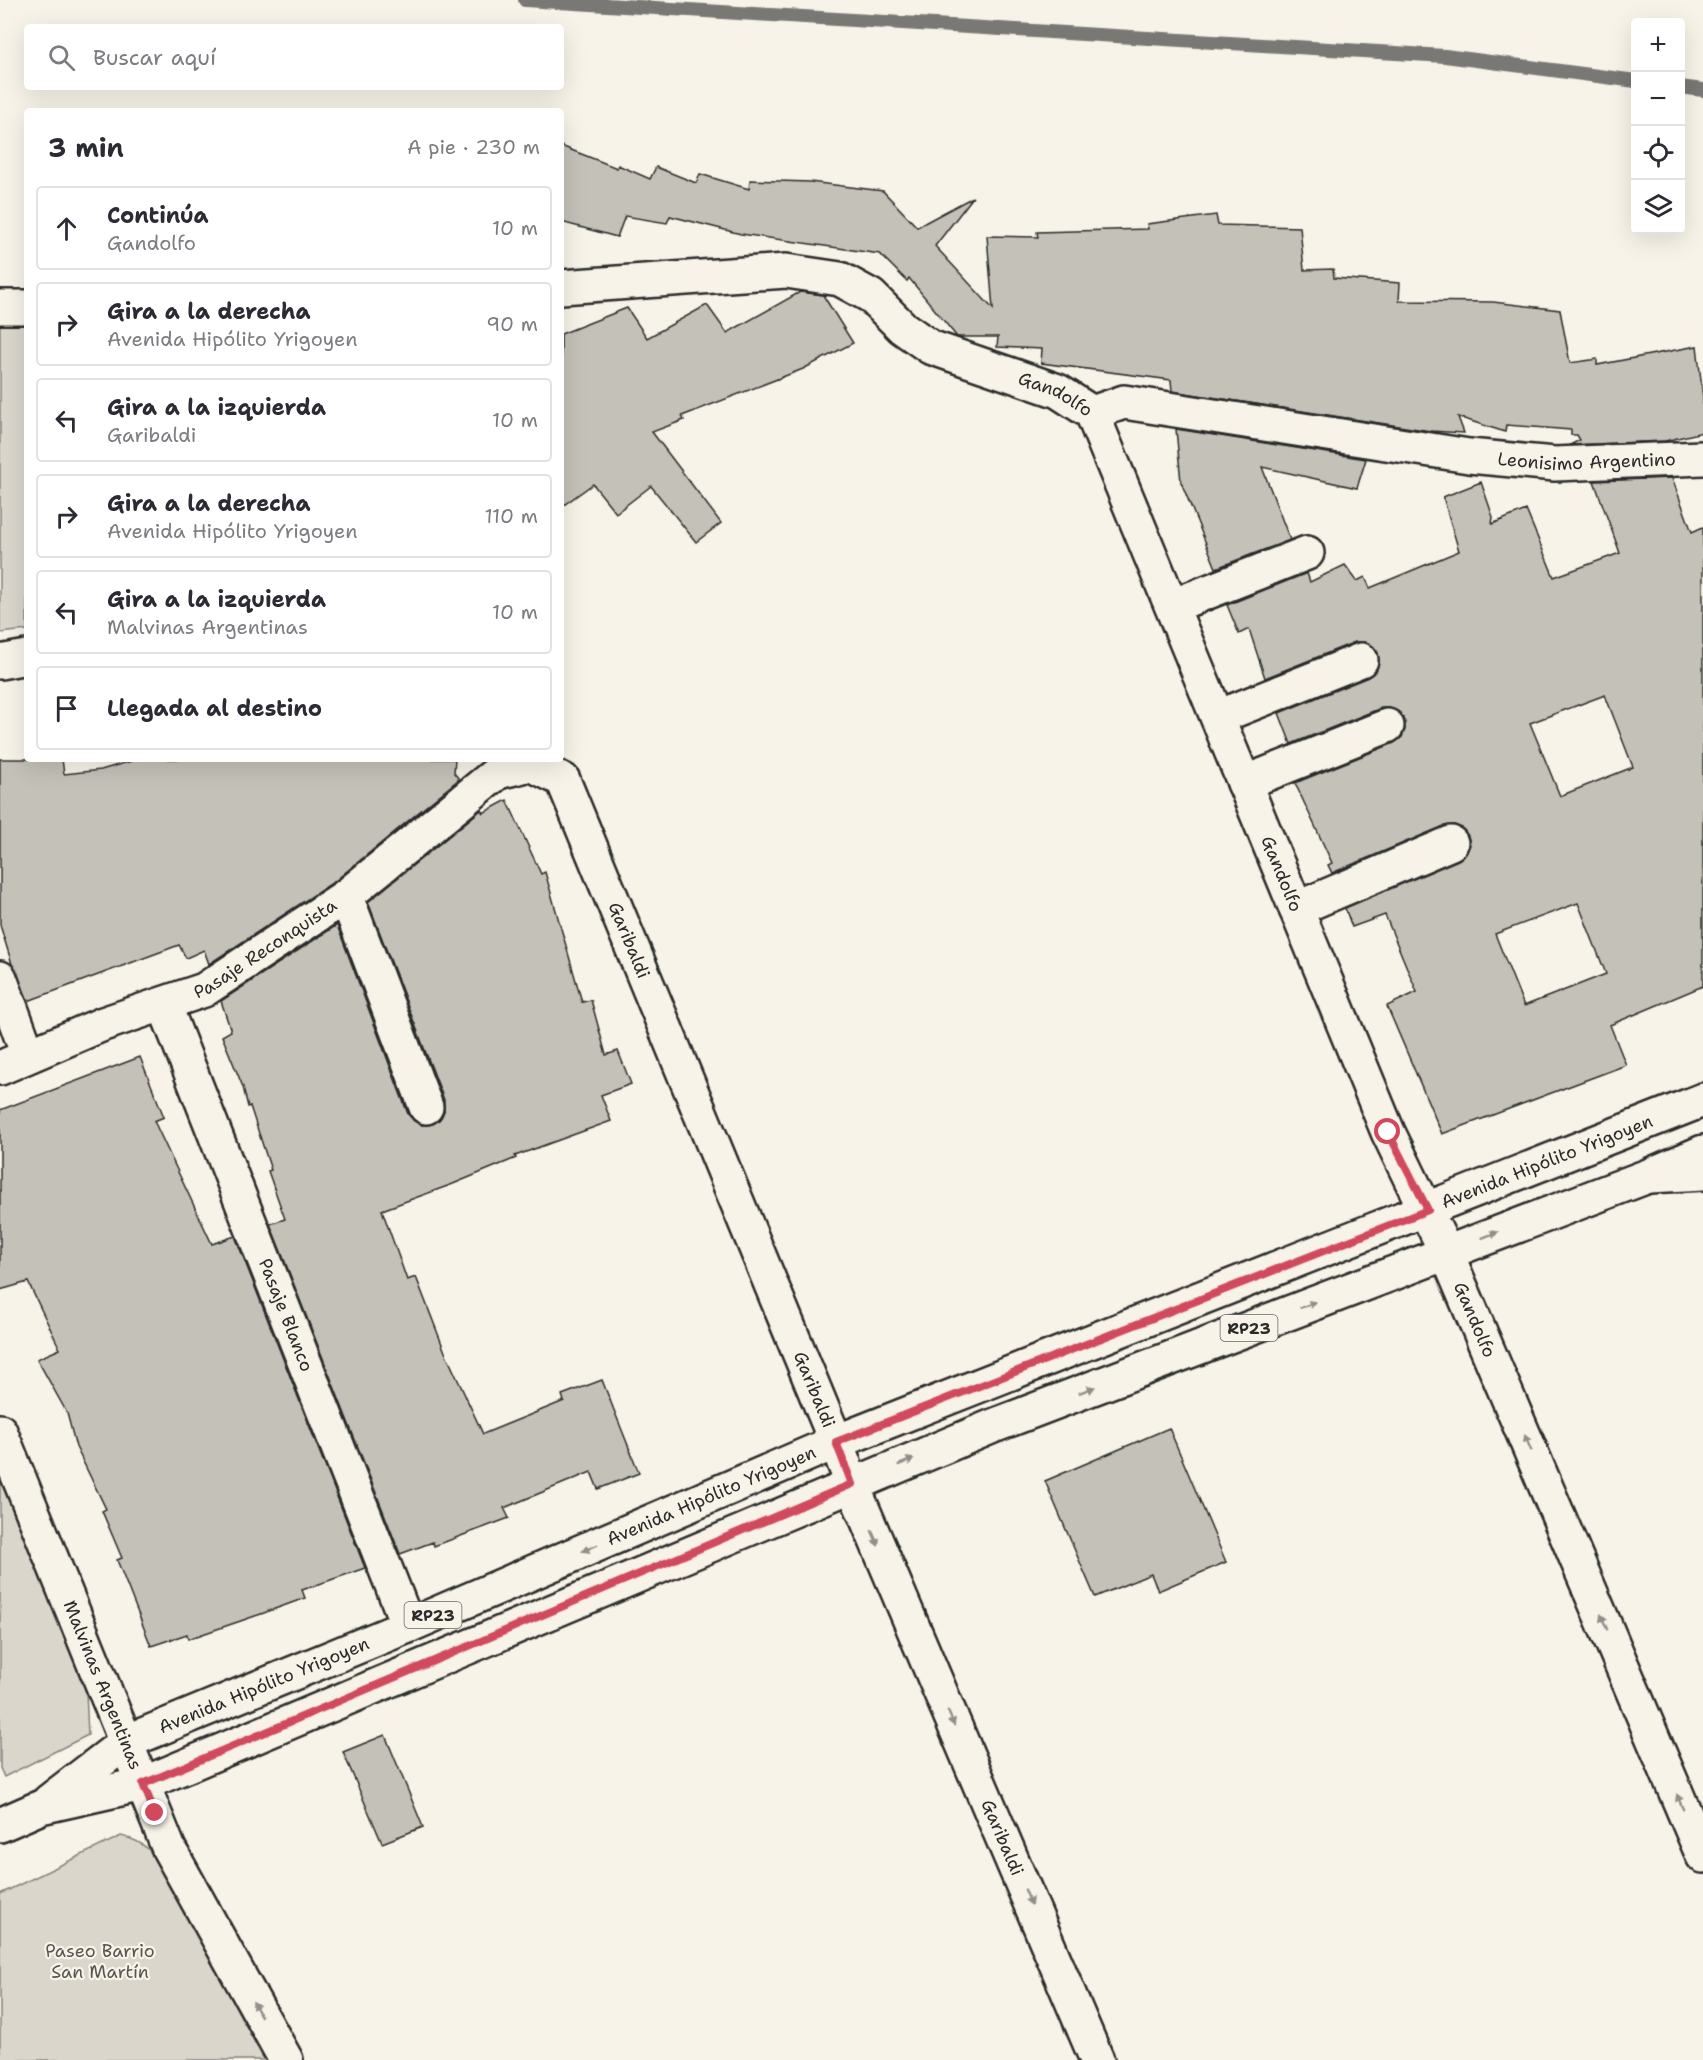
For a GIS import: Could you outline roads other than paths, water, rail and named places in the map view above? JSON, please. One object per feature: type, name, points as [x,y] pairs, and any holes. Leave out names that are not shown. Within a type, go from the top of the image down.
[{"type":"street","name":"Gandolfo","points":[[564,287],[786,271],[840,279],[871,296],[903,328],[930,347],[1058,391],[1092,413],[1388,1132],[1428,1210],[1703,1856]]},
{"type":"street","points":[[0,307],[24,307]]},
{"type":"street","name":"Leonisimo Argentino","points":[[1092,413],[1124,402],[1469,456],[1555,464],[1703,458]]},
{"type":"street","points":[[1172,606],[1307,553]]},
{"type":"street","points":[[0,662],[24,658]]},
{"type":"street","points":[[1218,717],[1361,660]]},
{"type":"street","points":[[1244,783],[1387,726]]},
{"type":"street","name":"Garibaldi","points":[[498,772],[531,764],[563,780],[852,1484],[1098,2060]]},
{"type":"street","name":"Pasaje Reconquista","points":[[14,1062],[103,1024],[204,990],[346,896],[498,772]]},
{"type":"street","points":[[1296,909],[1451,843]]},
{"type":"street","points":[[346,896],[426,1107]]},
{"type":"street","points":[[0,978],[14,1062]]},
{"type":"street","name":"Pasaje Blanco","points":[[164,1004],[408,1626]]},
{"type":"street","name":"Avenida Hipólito Yrigoyen","points":[[41,1807],[126,1742],[408,1626],[836,1442],[1703,1100]]},
{"type":"street","name":"Avenida Hipólito Yrigoyen","points":[[0,1825],[41,1807],[143,1784],[993,1426],[1648,1176],[1703,1152]]},
{"type":"street","points":[[1648,1176],[1703,1173]]},
{"type":"street","name":"Malvinas Argentinas","points":[[0,1431],[169,1849],[286,2060]]},
{"type":"waterway","points":[[525,0],[1445,56],[1631,80]]},
{"type":"waterway","points":[[1685,88],[1703,90]]},
{"type":"park label","name":"Paseo Barrio San Martín","points":[[100,1961]]}]
